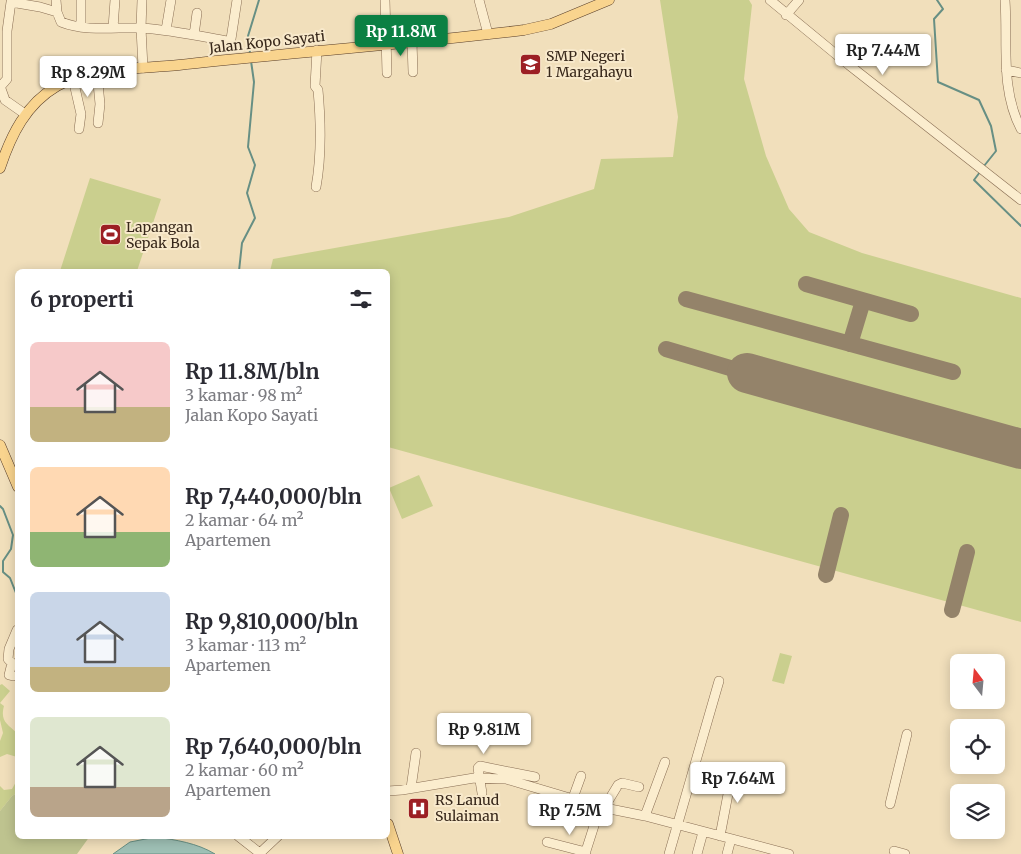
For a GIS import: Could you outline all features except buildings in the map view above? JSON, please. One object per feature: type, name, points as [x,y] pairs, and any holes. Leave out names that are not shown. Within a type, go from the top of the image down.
[{"type":"main road","name":"Jalan Kopo Sayati","points":[[0,168],[3,151],[25,114],[49,91],[73,79],[97,73],[412,42],[542,27],[609,0]]},
{"type":"main road","points":[[0,445],[15,479]]},
{"type":"main road","points":[[390,830],[398,854]]},
{"type":"street","points":[[56,0],[56,12],[60,22],[81,27],[166,30],[194,36],[230,40],[237,0]]},
{"type":"street","points":[[81,0],[81,27]]},
{"type":"street","points":[[113,28],[115,0]]},
{"type":"street","points":[[142,0],[143,68]]},
{"type":"street","points":[[166,30],[171,0]]},
{"type":"street","points":[[386,0],[386,73]]},
{"type":"street","points":[[479,0],[488,34]]},
{"type":"street","points":[[770,0],[1021,200]]},
{"type":"street","points":[[786,14],[799,0]]},
{"type":"street","points":[[1005,0],[1006,70],[1012,108],[1021,129]]},
{"type":"street","points":[[25,114],[4,100],[0,86],[7,79],[7,31],[10,3],[40,3],[56,12]]},
{"type":"street","points":[[194,36],[197,13]]},
{"type":"street","points":[[412,42],[413,72]]},
{"type":"street","points":[[316,187],[322,133],[316,86],[317,50]]},
{"type":"street","points":[[1006,70],[1021,73]]},
{"type":"street","points":[[97,73],[100,104],[98,123]]},
{"type":"street","points":[[73,79],[81,114],[79,129]]},
{"type":"street","points":[[12,676],[9,675],[10,661],[5,648],[15,633]]},
{"type":"street","points":[[669,854],[718,681]]},
{"type":"street","points":[[890,804],[907,734]]},
{"type":"street","points":[[390,797],[406,789],[416,753]]},
{"type":"street","points":[[644,816],[665,762]]},
{"type":"street","points":[[482,793],[478,768],[480,766],[535,777]]},
{"type":"street","points":[[720,836],[733,768]]},
{"type":"street","points":[[571,824],[573,798],[581,776]]},
{"type":"street","points":[[390,791],[479,778],[506,779],[602,807],[644,816],[789,854]]},
{"type":"street","points":[[547,842],[585,853],[602,807],[618,785],[639,786]]},
{"type":"street","points":[[697,854],[703,832]]},
{"type":"street","points":[[242,839],[261,853],[275,839]]},
{"type":"street","points":[[727,854],[732,839]]},
{"type":"street","points":[[894,851],[905,854]]},
{"type":"green space","points":[[660,0],[749,0],[752,5],[744,79],[766,156],[789,209],[809,232],[862,253],[1021,298],[1021,622],[390,448],[390,269],[270,269],[273,259],[509,217],[594,189],[601,159],[673,157],[678,117]]},
{"type":"green space","name":"Lapangan Sepak Bola","points":[[90,178],[161,199],[138,269],[61,269]]},
{"type":"green space","points":[[419,475],[433,506],[402,519],[390,488]]},
{"type":"green space","points":[[780,653],[792,656],[784,684],[772,681]]},
{"type":"green space","points":[[2,684],[10,691],[0,703],[0,685]]},
{"type":"green space","points":[[0,703],[4,706],[3,715],[5,722],[15,731],[15,756],[7,754],[0,757],[0,741],[3,733],[0,720]]},
{"type":"green space","points":[[15,784],[15,794],[0,811],[0,786],[4,790],[12,789]]},
{"type":"green space","points":[[15,794],[15,839],[88,839],[77,854],[0,854],[0,811]]},
{"type":"water","points":[[146,839],[168,839],[194,845],[215,854],[113,854],[130,842]]},
{"type":"waterway","points":[[250,53],[248,36],[259,0]]},
{"type":"waterway","points":[[937,0],[943,9],[934,19],[938,82],[979,100],[991,126],[996,151],[984,166]]},
{"type":"waterway","points":[[239,269],[242,243],[255,218],[247,193],[255,165],[248,147],[254,82],[251,61]]},
{"type":"waterway","points":[[980,172],[974,180],[1021,226]]},
{"type":"waterway","points":[[0,506],[3,509],[13,535],[11,549],[3,561],[3,572],[10,578],[15,590]]},
{"type":"taxiway","points":[[806,284],[911,314]]},
{"type":"taxiway","points":[[686,299],[953,372]]},
{"type":"taxiway","points":[[850,344],[863,301]]},
{"type":"taxiway","points":[[666,349],[747,373]]},
{"type":"taxiway","points":[[826,575],[841,515]]},
{"type":"taxiway","points":[[952,610],[967,552]]},
{"type":"runway","points":[[747,373],[1021,449]]},
{"type":"place","name":"SMP Negeri 1 Margahayu","points":[[530,64]]},
{"type":"place","name":"Lapangan Sepak Bola","points":[[110,235]]},
{"type":"place","name":"RS Lanud Sulaiman","points":[[419,808]]}]
